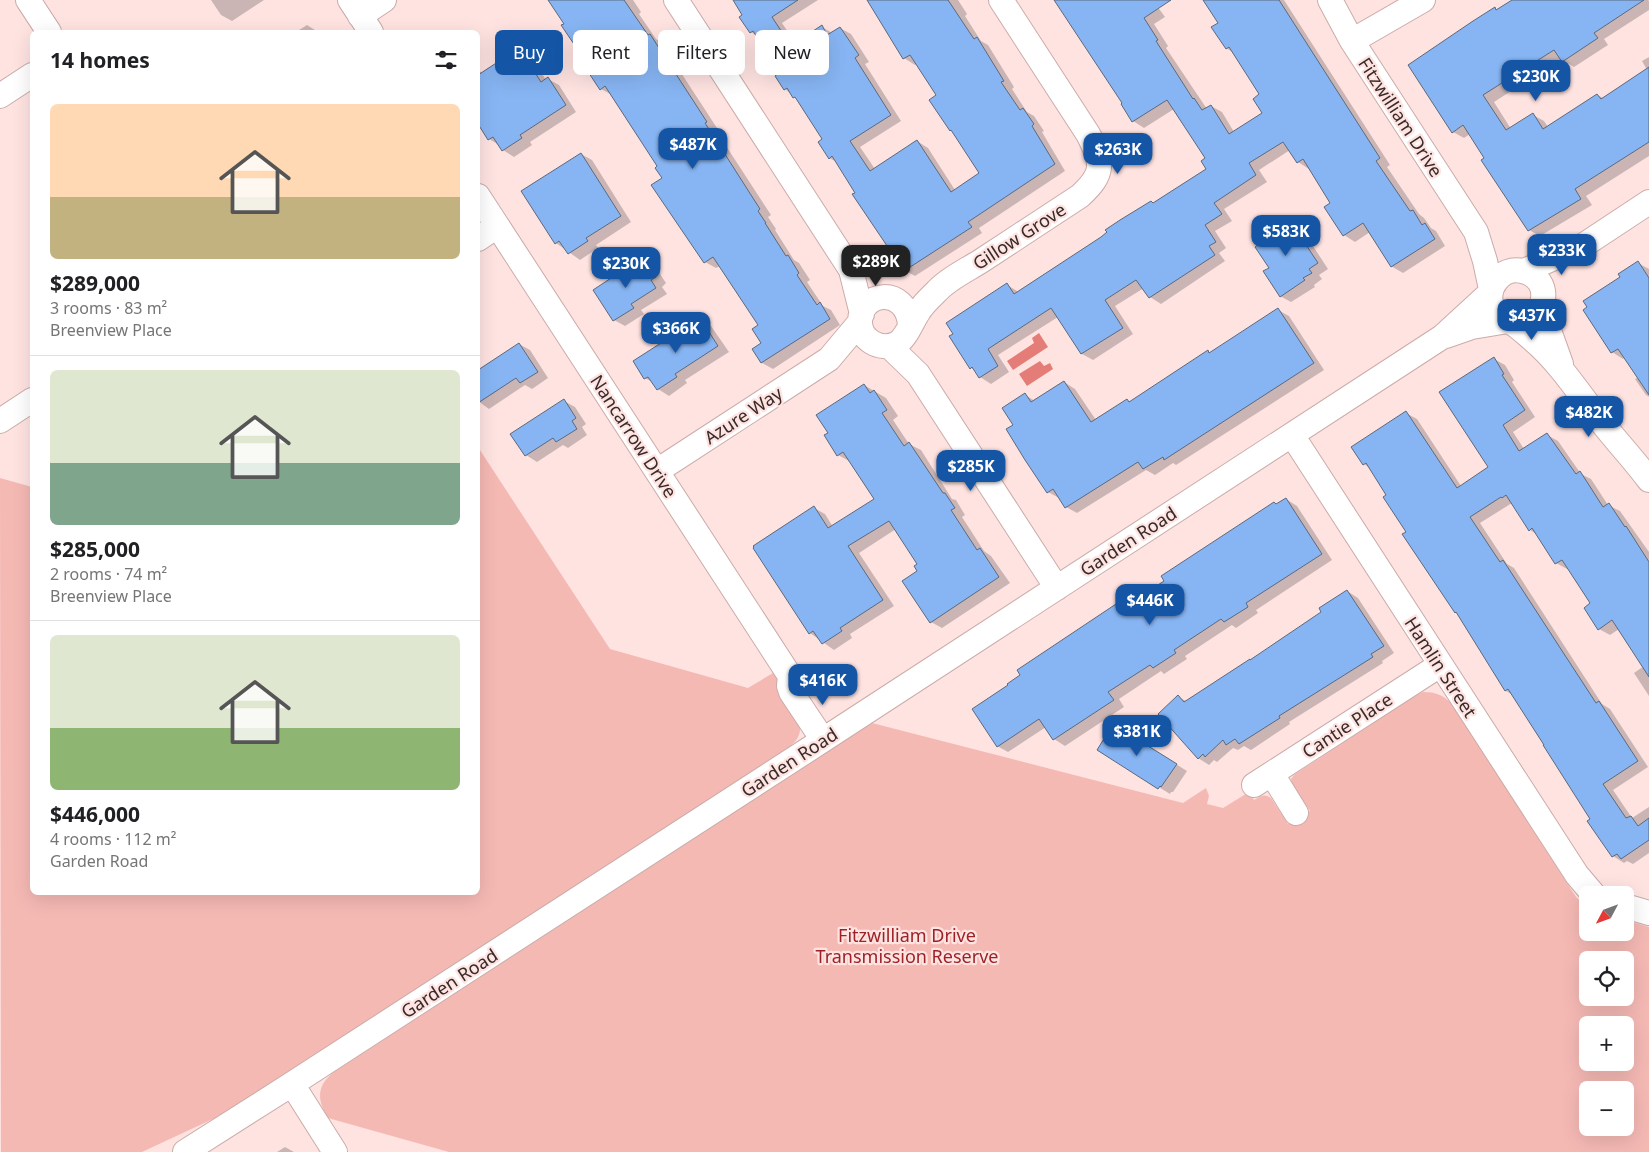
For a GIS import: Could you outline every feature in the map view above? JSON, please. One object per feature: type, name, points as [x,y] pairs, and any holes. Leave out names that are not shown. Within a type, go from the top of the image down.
[{"type":"street","points":[[28,0],[48,30]]},
{"type":"street","points":[[360,16],[384,0]]},
{"type":"street","points":[[676,0],[851,270],[862,330],[866,338],[873,343],[883,346],[918,374],[1056,588]]},
{"type":"street","name":"Gillow Grove","points":[[909,328],[921,308],[940,288],[1080,196],[1094,184],[1100,169],[1097,152],[1088,134],[1001,0]]},
{"type":"street","name":"Fitzwilliam Drive","points":[[1330,0],[1352,41],[1476,232],[1485,261],[1491,291]]},
{"type":"street","points":[[1352,41],[1423,0]]},
{"type":"street","points":[[0,96],[30,76]]},
{"type":"street","name":"Nancarrow Drive","points":[[480,199],[790,676],[789,686],[791,692],[829,736]]},
{"type":"street","points":[[1649,202],[1584,245],[1522,271],[1506,272],[1494,282],[1490,299],[1496,313],[1535,342],[1563,370],[1603,424],[1649,480]]},
{"type":"street","points":[[480,238],[497,226]]},
{"type":"street","name":"Fitzwilliam Drive","points":[[1476,232],[1522,271]]},
{"type":"street","points":[[1509,322],[1520,323],[1535,316],[1540,309],[1543,298],[1584,245]]},
{"type":"street","points":[[851,270],[901,303],[906,309],[918,374]]},
{"type":"street","points":[[1522,271],[1532,274],[1542,288],[1547,325],[1563,370]]},
{"type":"street","name":"Gillow Grove","points":[[891,298],[916,295],[940,288]]},
{"type":"street","name":"Garden Road","points":[[185,1152],[1292,436],[1442,337],[1491,291]]},
{"type":"street","points":[[861,318],[866,306],[872,301],[879,298],[891,298]]},
{"type":"street","name":"Azure Way","points":[[657,471],[829,359],[861,318]]},
{"type":"street","name":"Garden Road","points":[[1442,337],[1472,327],[1509,322]]},
{"type":"street","points":[[883,346],[897,344],[904,339],[909,328]]},
{"type":"street","name":"Azure Way","points":[[829,359],[883,346]]},
{"type":"street","points":[[0,421],[30,401]]},
{"type":"street","name":"Hamlin Street","points":[[1292,436],[1440,666],[1577,875],[1586,886]]},
{"type":"street","name":"Cantie Place","points":[[1296,813],[1263,780],[1440,666]]},
{"type":"street","points":[[1634,909],[1649,913]]},
{"type":"street","points":[[292,1084],[335,1152]]},
{"type":"green space","points":[[480,450],[610,649],[748,688],[773,673],[797,712],[800,721],[798,737],[783,752],[235,1107],[215,1118],[142,1152],[1,1152],[0,478],[30,486],[30,895],[480,895]]},
{"type":"green space","name":"Fitzwilliam Drive Transmission Reserve","points":[[1423,692],[1442,696],[1452,704],[1579,900],[1579,941],[1634,941],[1634,923],[1649,927],[1649,1152],[449,1152],[328,1118],[324,1111],[320,1099],[321,1088],[328,1077],[334,1072],[872,723],[1183,803],[1206,788],[1209,796],[1207,804],[1223,808],[1249,792],[1254,800],[1266,796],[1271,798],[1288,824],[1310,811],[1292,784],[1291,779],[1294,775]]},
{"type":"shaded area","points":[[1039,333],[1048,347],[1013,370],[1007,361],[1034,343],[1032,338]]},
{"type":"shaded area","points":[[1040,361],[1044,366],[1050,363],[1053,369],[1027,386],[1019,374]]},
{"type":"building","points":[[548,0],[624,0],[645,30],[573,30],[573,43],[561,25],[564,24]]},
{"type":"building","points":[[733,0],[798,0],[772,17],[781,30],[755,30],[755,34],[753,31],[750,33],[739,17],[742,15]]},
{"type":"building","points":[[867,0],[948,0],[974,39],[977,37],[1004,81],[1001,82],[1020,110],[1023,108],[1034,124],[1032,126],[1055,164],[968,222],[972,227],[904,271],[852,194],[855,193],[832,156],[829,159],[818,142],[822,139],[795,97],[793,98],[787,88],[784,90],[775,76],[829,75],[829,34],[840,27],[859,55],[855,58],[891,115],[850,141],[870,171],[917,140],[951,192],[979,173],[929,100],[936,95],[910,55],[903,59]]},
{"type":"building","points":[[1054,0],[1171,0],[1144,18],[1158,40],[1156,41],[1193,99],[1202,110],[1211,105],[1229,134],[1262,113],[1253,99],[1259,94],[1229,47],[1226,49],[1211,27],[1218,23],[1203,0],[1279,0],[1380,158],[1376,161],[1410,211],[1413,210],[1422,225],[1425,223],[1435,239],[1391,267],[1363,223],[1343,236],[1324,207],[1330,203],[1303,159],[1297,163],[1283,142],[1249,163],[1256,175],[1214,203],[1222,214],[1205,225],[1216,242],[1209,246],[1215,255],[1149,298],[1136,280],[1105,300],[1123,328],[1081,354],[1051,308],[988,349],[998,366],[979,378],[972,367],[970,369],[949,336],[953,334],[946,323],[1007,283],[1014,294],[1101,237],[1107,232],[1105,230],[1120,220],[1151,201],[1153,203],[1206,169],[1201,161],[1205,158],[1167,100],[1132,122],[1122,103]]},
{"type":"building","points":[[1512,0],[1644,0],[1594,33],[1598,38],[1562,62],[1554,50],[1483,95],[1506,130],[1533,113],[1543,129],[1597,94],[1601,99],[1649,67],[1649,142],[1575,189],[1581,199],[1528,231],[1481,160],[1484,158],[1463,125],[1452,133],[1408,65],[1495,7],[1496,10]]},
{"type":"building","points":[[822,25],[824,30],[815,30]]},
{"type":"building","points":[[650,34],[658,46],[658,75],[677,75],[760,209],[758,211],[765,223],[799,273],[797,275],[817,305],[820,302],[830,319],[761,363],[752,349],[761,343],[752,329],[758,325],[713,257],[704,263],[651,185],[662,178],[655,168],[657,166],[605,86],[600,90],[590,75],[648,75],[648,35]]},
{"type":"building","points":[[495,64],[495,75],[536,75],[541,82],[548,77],[566,105],[520,135],[522,138],[502,151],[493,137],[488,140],[480,127],[480,74]]},
{"type":"building","points":[[581,153],[621,216],[586,238],[588,241],[568,254],[559,241],[555,244],[521,191]]},
{"type":"building","points":[[1287,216],[1318,263],[1309,269],[1312,273],[1303,278],[1305,280],[1280,297],[1263,271],[1269,268],[1255,247],[1272,235],[1268,228]]},
{"type":"building","points":[[643,257],[656,277],[651,280],[656,288],[631,304],[634,308],[613,321],[593,290]]},
{"type":"building","points":[[1638,261],[1649,278],[1649,395],[1618,349],[1611,353],[1583,310],[1587,307],[1583,301],[1620,277],[1618,274]]},
{"type":"building","points":[[1278,308],[1314,363],[1164,460],[1163,457],[1143,469],[1138,462],[1065,508],[1053,489],[1047,493],[1006,429],[1013,425],[1002,408],[1025,393],[1031,402],[1064,381],[1091,422],[1127,399],[1129,402],[1208,350],[1209,353]]},
{"type":"building","points":[[700,318],[718,346],[675,374],[677,377],[657,390],[648,377],[644,379],[633,361]]},
{"type":"building","points":[[519,343],[538,372],[520,383],[516,378],[480,402],[480,369]]},
{"type":"building","points":[[1494,357],[1504,374],[1502,375],[1525,410],[1503,425],[1519,451],[1547,433],[1576,474],[1580,471],[1603,507],[1609,503],[1649,562],[1649,677],[1612,620],[1598,630],[1584,608],[1590,603],[1562,560],[1555,564],[1532,528],[1529,531],[1506,495],[1470,517],[1500,562],[1503,560],[1596,703],[1599,701],[1638,761],[1603,784],[1626,818],[1631,816],[1638,826],[1649,818],[1649,840],[1621,859],[1617,854],[1612,857],[1587,821],[1590,819],[1544,745],[1508,689],[1505,691],[1456,612],[1402,534],[1406,532],[1383,497],[1386,495],[1366,463],[1363,465],[1351,447],[1406,411],[1457,488],[1488,467],[1439,392]]},
{"type":"building","points":[[864,384],[870,393],[874,390],[887,410],[882,413],[904,446],[909,442],[955,508],[951,510],[977,550],[980,548],[999,577],[930,623],[902,581],[917,571],[914,566],[917,564],[889,521],[848,546],[883,600],[840,628],[842,631],[822,644],[813,631],[809,634],[753,546],[814,506],[828,528],[874,499],[843,452],[837,456],[824,435],[828,433],[816,415]]},
{"type":"building","points":[[564,399],[576,418],[572,421],[577,429],[556,442],[553,438],[525,456],[510,434]]},
{"type":"building","points":[[1286,498],[1322,554],[1246,603],[1248,607],[1224,622],[1221,619],[1174,650],[1176,653],[1153,668],[1150,665],[1108,692],[1114,700],[1053,740],[1039,719],[997,747],[972,709],[1020,675],[1017,670],[1131,594],[1135,600],[1164,581],[1161,576],[1274,502],[1276,504]]},
{"type":"building","points":[[1347,590],[1384,646],[1371,654],[1373,657],[1279,716],[1280,718],[1239,744],[1235,739],[1226,745],[1223,740],[1205,757],[1203,754],[1198,759],[1158,714],[1178,695],[1184,702],[1250,660],[1321,612],[1319,608]]},
{"type":"building","points":[[1113,724],[1177,764],[1161,787],[1158,789],[1097,750]]}]
